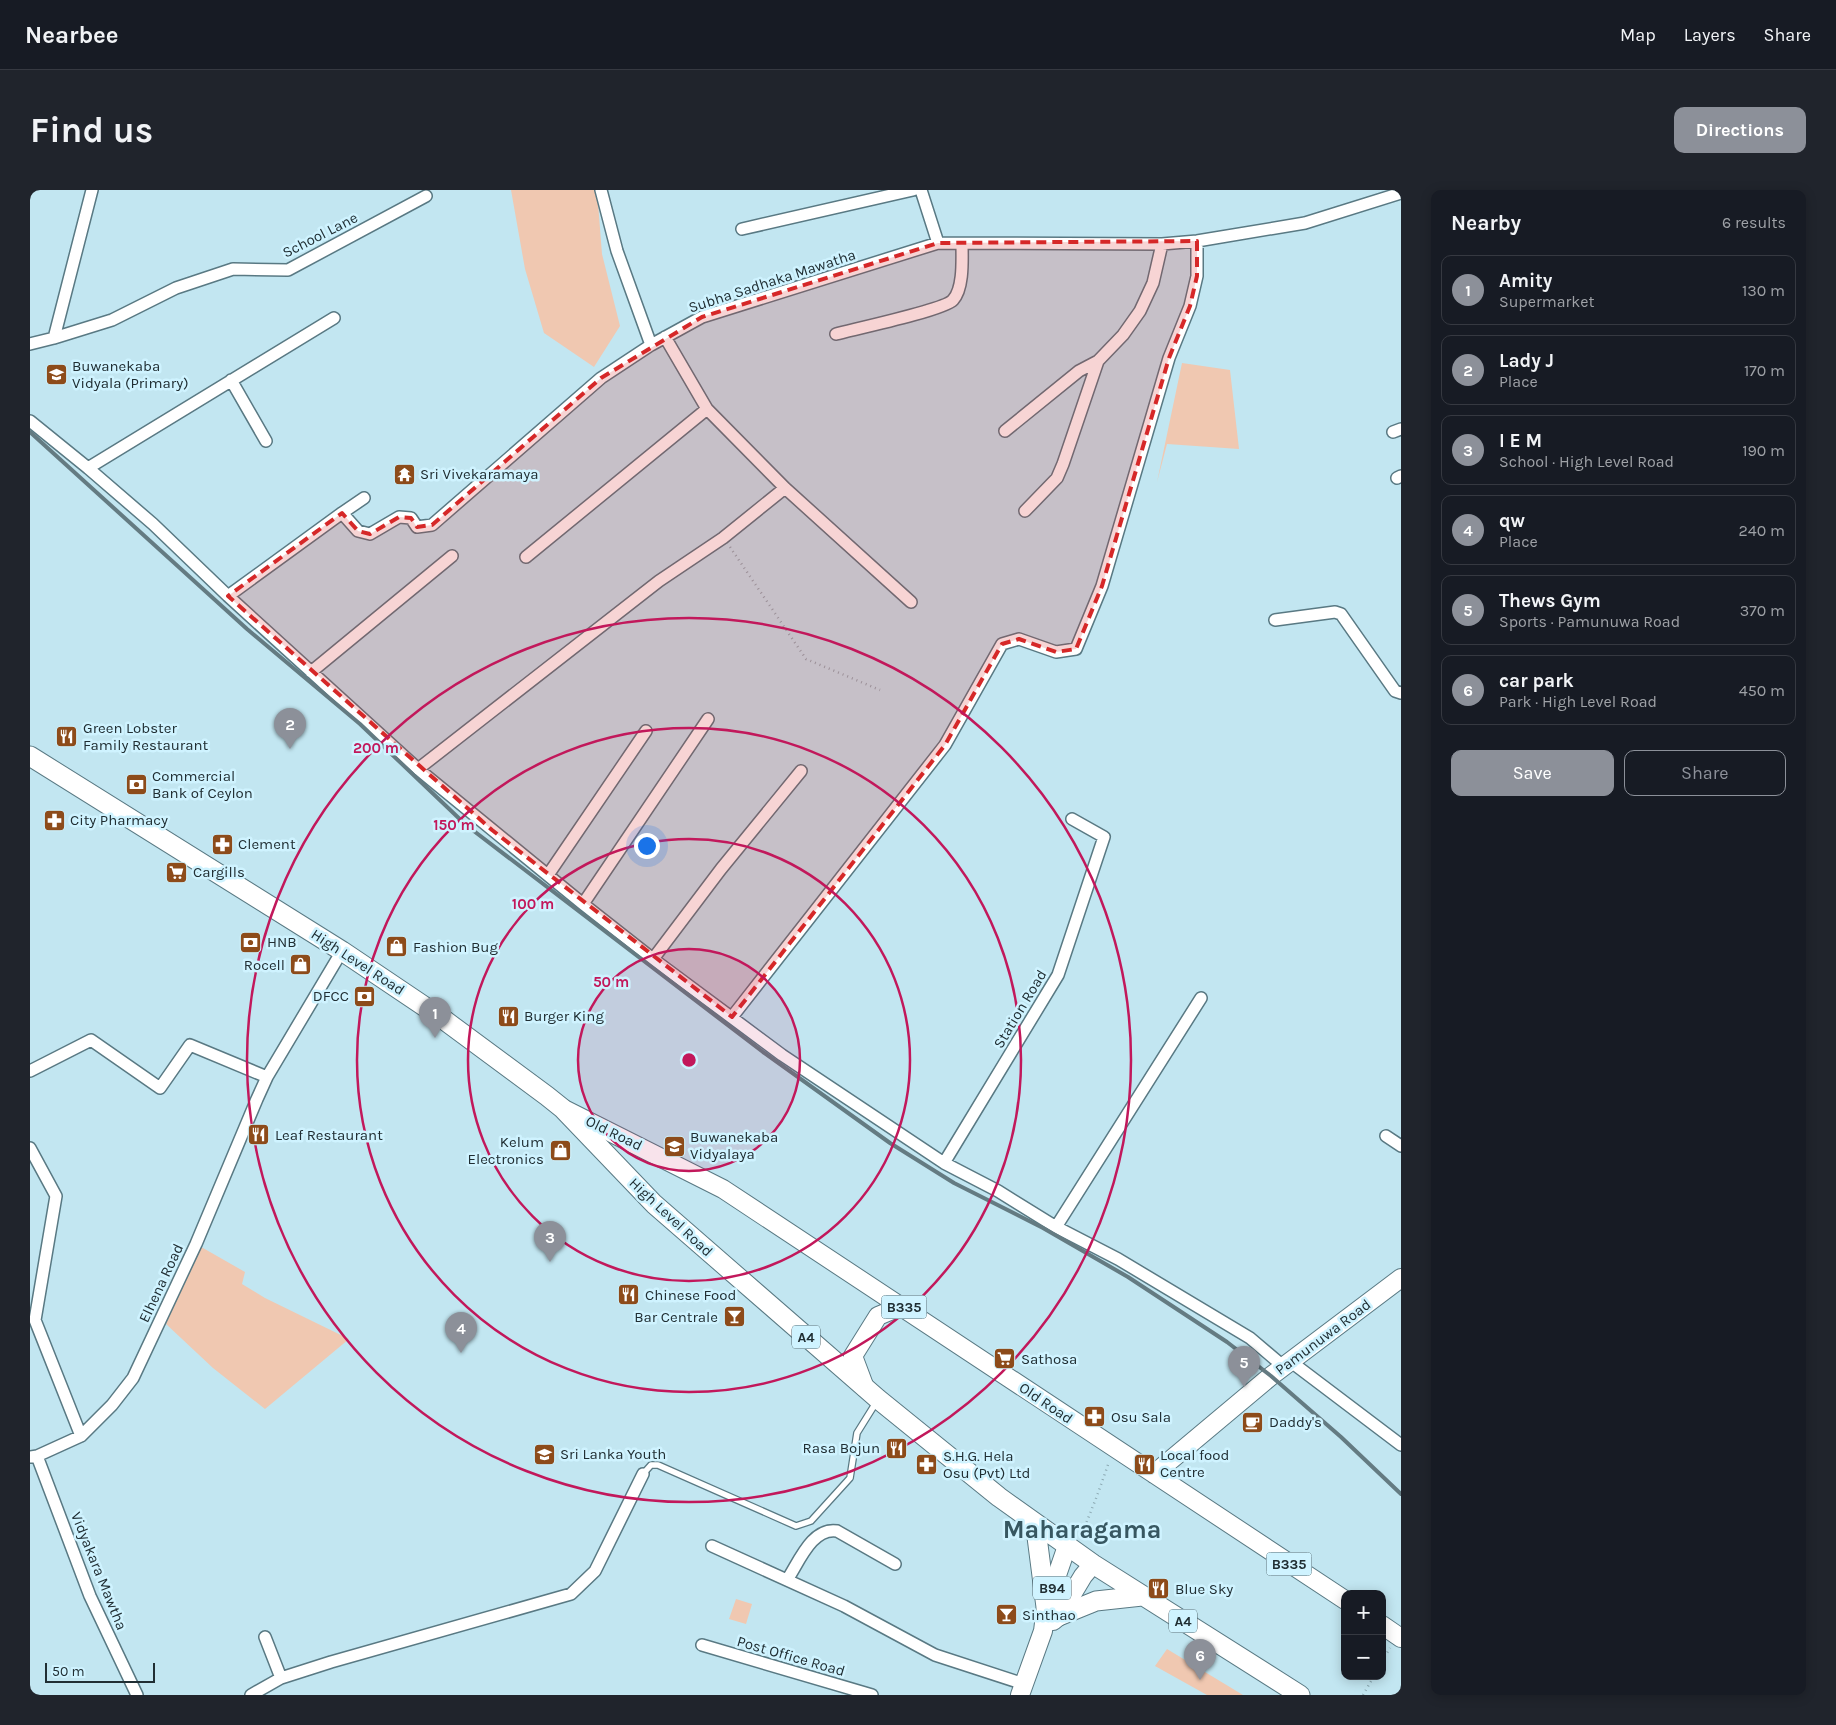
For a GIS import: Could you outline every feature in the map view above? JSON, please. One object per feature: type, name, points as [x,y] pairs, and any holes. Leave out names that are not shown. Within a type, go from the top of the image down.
[{"type":"highway","name":"High Level Road","points":[[30,756],[342,951],[443,1019],[562,1108],[654,1204],[871,1393],[999,1497],[1093,1564],[1300,1695]]},
{"type":"highway","points":[[1030,1520],[1037,1537],[1052,1612],[1096,1601],[1142,1596]]},
{"type":"main road","name":"Old Road","points":[[562,1108],[723,1189],[1341,1597]]},
{"type":"main road","name":"Pamunuwa Road","points":[[1154,1474],[1287,1364],[1401,1278]]},
{"type":"main road","points":[[871,1393],[852,1356],[878,1316],[902,1306]]},
{"type":"main road","name":"B94","points":[[1022,1690],[1043,1631],[1052,1612],[1071,1549]]},
{"type":"main road","name":"B94","points":[[1052,1612],[1093,1564]]},
{"type":"main road","points":[[1386,1628],[1401,1638]]},
{"type":"street","points":[[54,338],[92,190]]},
{"type":"street","points":[[601,190],[617,252],[652,345]]},
{"type":"street","points":[[742,229],[913,190]]},
{"type":"street","points":[[922,190],[938,243]]},
{"type":"street","name":"Subha Sadhaka Mawatha","points":[[342,513],[358,531],[370,534],[399,517],[411,518],[417,527],[432,525],[601,378],[652,345],[702,317],[938,243],[1162,244],[1197,241],[1305,223],[1401,194]]},
{"type":"street","name":"School Lane","points":[[30,344],[112,320],[176,288],[234,269],[288,270],[426,196]]},
{"type":"street","points":[[732,1017],[945,745],[1002,644],[1019,639],[1056,652],[1076,649],[1102,586],[1169,358],[1190,306],[1197,276],[1197,241]]},
{"type":"street","points":[[836,334],[937,308],[953,300],[959,287],[962,244]]},
{"type":"street","points":[[1005,431],[1079,371],[1098,361],[1123,335],[1140,311],[1152,283],[1162,244]]},
{"type":"street","points":[[88,468],[334,318]]},
{"type":"street","points":[[665,338],[707,409],[785,488],[911,602]]},
{"type":"street","points":[[1025,510],[1057,478],[1073,437],[1098,361]]},
{"type":"street","points":[[231,380],[266,441]]},
{"type":"street","points":[[526,558],[707,409]]},
{"type":"street","points":[[30,421],[153,524],[228,596],[418,769],[653,959],[782,1055],[944,1163],[998,1191],[1056,1227],[1118,1260],[1250,1338],[1401,1445]]},
{"type":"street","points":[[418,769],[659,581],[723,538],[785,488]]},
{"type":"street","points":[[228,596],[364,498]]},
{"type":"street","points":[[311,672],[452,556]]},
{"type":"street","points":[[1275,620],[1334,612],[1341,614],[1395,691],[1401,693]]},
{"type":"street","points":[[583,904],[708,719]]},
{"type":"street","points":[[548,875],[646,731]]},
{"type":"street","points":[[653,959],[721,869],[801,771]]},
{"type":"street","name":"Station Road","points":[[944,1163],[1058,975],[1104,837],[1072,818]]},
{"type":"street","name":"Elhena Road","points":[[34,1457],[80,1436],[112,1405],[133,1378],[196,1244],[267,1077],[342,951]]},
{"type":"street","points":[[1056,1227],[1201,998]]},
{"type":"street","points":[[30,1072],[91,1040],[160,1088],[190,1045],[267,1077]]},
{"type":"street","points":[[1386,1136],[1401,1146]]},
{"type":"street","points":[[30,1148],[56,1196],[35,1320],[80,1436]]},
{"type":"street","name":"Vidyakara Mawtha","points":[[34,1457],[90,1596],[138,1695]]},
{"type":"street","points":[[251,1695],[281,1678],[331,1662],[571,1594],[595,1571],[643,1474]]},
{"type":"street","points":[[787,1580],[812,1541],[819,1534],[829,1530],[837,1531],[895,1564]]},
{"type":"street","points":[[712,1546],[844,1606],[935,1655],[1022,1690]]},
{"type":"street","points":[[266,1637],[281,1678]]},
{"type":"street","name":"Post Office Road","points":[[702,1645],[872,1695]]},
{"type":"lane","points":[[643,1474],[652,1465],[658,1464],[796,1526],[812,1521],[850,1478],[857,1433],[871,1393]]},
{"type":"path","points":[[723,538],[806,659],[880,690]]},
{"type":"path","points":[[1071,1549],[1097,1496],[1113,1448]]},
{"type":"path","points":[[1363,1695],[1372,1680]]},
{"type":"highlighted area","points":[[1197,241],[1197,276],[1190,306],[1169,358],[1102,586],[1076,649],[1056,652],[1019,639],[1002,644],[945,745],[732,1017],[492,830],[228,596],[342,513],[358,531],[370,534],[399,517],[411,518],[417,527],[432,525],[601,378],[702,317],[938,243]]},
{"type":"shaded area","points":[[511,190],[597,190],[602,254],[620,326],[594,367],[544,333],[525,269]]},
{"type":"shaded area","points":[[1182,363],[1230,370],[1239,449],[1167,444],[1157,482]]},
{"type":"shaded area","points":[[196,1244],[245,1272],[242,1284],[265,1298],[349,1339],[265,1409],[213,1368],[166,1324]]},
{"type":"shaded area","points":[[736,1599],[752,1604],[746,1624],[729,1619]]},
{"type":"shaded area","points":[[1167,1649],[1243,1695],[1207,1695],[1155,1666]]},
{"type":"railway","points":[[30,432],[247,629],[360,724],[466,825],[763,1052],[890,1143],[954,1183],[1043,1228],[1128,1277],[1227,1342],[1271,1376],[1341,1437],[1401,1494]]},
{"type":"place","name":"Buwanekaba Vidyala (Primary)","points":[[56,375]]},
{"type":"place","name":"Sri Vivekaramaya","points":[[404,474]]},
{"type":"place","name":"Green Lobster Family Restaurant","points":[[67,737]]},
{"type":"place","name":"Lady J","points":[[290,749]]},
{"type":"place","name":"Commercial Bank of Ceylon","points":[[136,785]]},
{"type":"place","name":"City Pharmacy","points":[[54,820]]},
{"type":"place","name":"Clement","points":[[222,844]]},
{"type":"place","name":"Cargills","points":[[177,872]]},
{"type":"place","name":"HNB","points":[[251,942]]},
{"type":"place","name":"Fashion Bug","points":[[397,947]]},
{"type":"place","name":"Rocell","points":[[301,965]]},
{"type":"place","name":"DFCC","points":[[365,996]]},
{"type":"place","name":"Burger King","points":[[508,1016]]},
{"type":"place","name":"Amity","points":[[435,1038]]},
{"type":"place","name":"Leaf Restaurant","points":[[259,1135]]},
{"type":"place","name":"Buwanekaba Vidyalaya","points":[[674,1146]]},
{"type":"place","name":"Kelum Electronics","points":[[560,1151]]},
{"type":"place","name":"I E M","points":[[550,1262]]},
{"type":"place","name":"Chinese Food","points":[[629,1295]]},
{"type":"place","name":"Bar Centrale","points":[[734,1317]]},
{"type":"place","name":"qw","points":[[461,1353]]},
{"type":"place","name":"Sathosa","points":[[1005,1359]]},
{"type":"place","name":"Thews Gym","points":[[1244,1387]]},
{"type":"place","name":"Osu Sala","points":[[1095,1417]]},
{"type":"place","name":"Daddy's","points":[[1253,1422]]},
{"type":"place","name":"Rasa Bojun","points":[[896,1448]]},
{"type":"place","name":"Sri Lanka Youth","points":[[544,1454]]},
{"type":"place","name":"Local food Centre","points":[[1144,1464]]},
{"type":"place","name":"S.H.G. Hela Osu (Pvt) Ltd","points":[[927,1465]]},
{"type":"place","name":"Blue Sky","points":[[1159,1589]]},
{"type":"place","name":"Sinthao","points":[[1006,1615]]},
{"type":"place","name":"car park","points":[[1200,1680]]},
{"type":"district","name":"Maharagama","points":[[1082,1529]]}]
